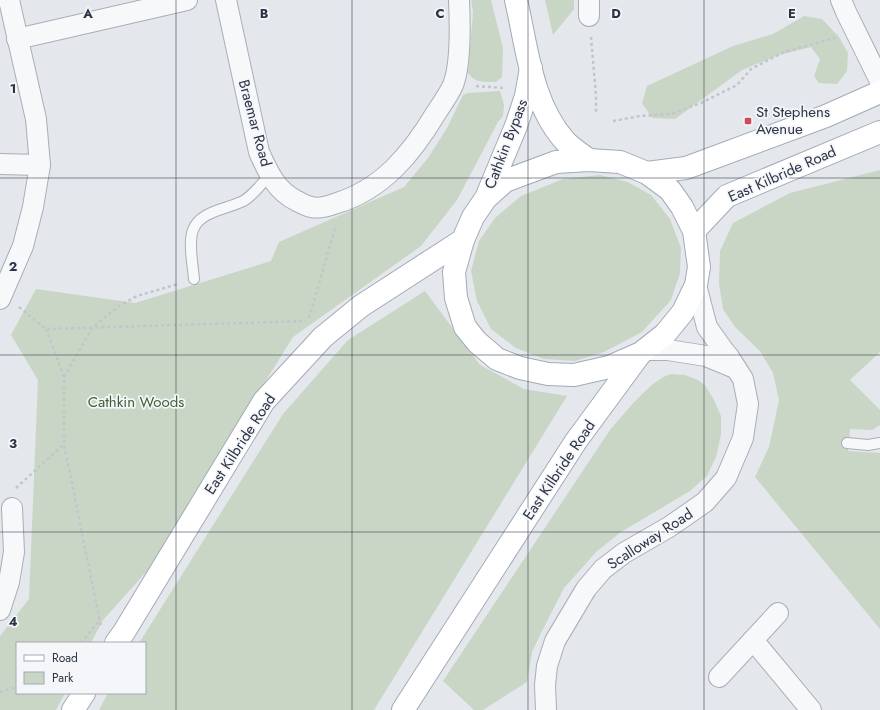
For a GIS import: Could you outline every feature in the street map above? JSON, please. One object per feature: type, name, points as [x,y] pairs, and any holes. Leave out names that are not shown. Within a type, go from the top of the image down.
[{"type":"main road","name":"Cathkin Bypass","points":[[516,0],[531,68],[541,103],[554,126],[565,141],[589,160]]},
{"type":"main road","name":"Cathkin Bypass","points":[[486,198],[516,126],[526,96],[531,68]]},
{"type":"main road","points":[[647,173],[686,168],[826,116],[880,92]]},
{"type":"main road","name":"East Kilbride Road","points":[[694,231],[727,196],[880,132]]},
{"type":"main road","points":[[589,160],[620,162],[647,173],[670,190],[682,208],[694,231],[699,267],[696,285],[682,312],[665,334],[643,351],[608,367],[574,375],[548,374],[520,368],[496,359],[477,342],[465,326],[456,298],[454,272],[463,240],[473,217],[486,198],[505,181],[523,173],[556,162],[589,160]]},
{"type":"main road","name":"East Kilbride Road","points":[[108,636],[124,632],[264,401],[323,337],[361,306],[463,240]]},
{"type":"main road","name":"East Kilbride Road","points":[[403,710],[576,441],[643,351]]},
{"type":"main road","points":[[74,710],[83,694]]},
{"type":"street","points":[[2,296],[23,246],[33,207],[40,165],[36,119],[9,0]]},
{"type":"street","points":[[17,39],[187,0]]},
{"type":"street","name":"Braemar Road","points":[[226,0],[259,152],[269,176],[280,189],[289,197],[311,207],[324,207],[342,202],[362,193],[380,182],[402,162],[422,137],[453,84],[457,64],[459,39],[459,0]]},
{"type":"street","points":[[841,0],[880,81]]},
{"type":"street","points":[[0,164],[40,165]]},
{"type":"street","name":"Scalloway Road","points":[[546,710],[545,685],[547,666],[555,641],[586,589],[603,569],[705,502],[726,478],[743,438],[747,416],[746,391],[743,379],[707,327],[696,285]]},
{"type":"street","points":[[643,351],[668,350],[706,356],[737,369]]},
{"type":"street","points":[[0,610],[9,582],[14,552],[12,508]]},
{"type":"street","points":[[718,677],[778,613]]},
{"type":"street","points":[[753,640],[811,710]]},
{"type":"lane","points":[[194,279],[191,244],[193,229],[202,217],[244,200],[256,192],[269,176]]},
{"type":"lane","points":[[847,443],[868,445],[880,443]]},
{"type":"path","points":[[589,8],[596,113]]},
{"type":"path","points":[[613,121],[640,116],[679,112],[737,85],[751,69],[784,52],[817,41],[838,37]]},
{"type":"path","points":[[453,84],[508,88],[526,96]]},
{"type":"path","points":[[46,329],[308,321],[342,202]]},
{"type":"path","points":[[64,377],[93,327],[119,306],[137,296],[194,279]]},
{"type":"path","points":[[2,296],[46,329],[64,377],[64,444],[99,621],[108,636]]},
{"type":"path","points":[[12,508],[16,487],[64,444]]},
{"type":"path","points":[[82,642],[99,621]]},
{"type":"path","points":[[0,692],[16,687]]},
{"type":"green space","points":[[471,0],[491,0],[503,48],[502,77],[496,82],[484,82],[477,80],[468,73],[473,12]]},
{"type":"green space","points":[[545,0],[574,0],[574,9],[553,35]]},
{"type":"green space","points":[[804,16],[822,19],[839,37],[848,53],[847,71],[837,84],[819,83],[814,76],[820,59],[811,47],[779,55],[742,70],[675,119],[652,118],[642,103],[647,86],[733,46],[773,34]]},
{"type":"green space","name":"Cathkin Woods","points":[[500,91],[504,105],[503,116],[498,122],[457,200],[421,246],[293,337],[203,481],[156,561],[103,620],[92,642],[16,642],[16,694],[64,694],[56,710],[0,710],[0,636],[29,599],[38,380],[11,335],[36,289],[135,303],[271,261],[279,242],[404,187],[428,158],[447,128],[463,95],[468,93]]},
{"type":"green space","points":[[880,170],[880,352],[850,380],[880,410],[880,425],[872,430],[850,429],[848,451],[880,453],[880,629],[755,477],[769,447],[779,400],[773,373],[760,351],[735,327],[723,309],[719,284],[720,251],[733,223],[790,193]]},
{"type":"green space","points":[[600,175],[628,182],[651,195],[670,219],[681,248],[680,273],[671,300],[642,332],[604,352],[575,361],[544,359],[516,348],[491,329],[477,301],[471,271],[479,241],[495,218],[521,196],[563,179]]},
{"type":"green space","points":[[425,291],[480,365],[524,389],[567,396],[374,710],[99,710],[107,694],[146,694],[146,642],[140,642],[283,414],[348,340]]},
{"type":"green space","points":[[671,374],[685,375],[698,380],[705,385],[721,416],[721,435],[716,457],[707,476],[690,491],[621,532],[597,551],[564,588],[532,652],[527,682],[483,710],[474,710],[443,681],[610,430],[647,390],[663,377]]},
{"type":"place","name":"St Stephens Avenue","points":[[748,121]]}]
